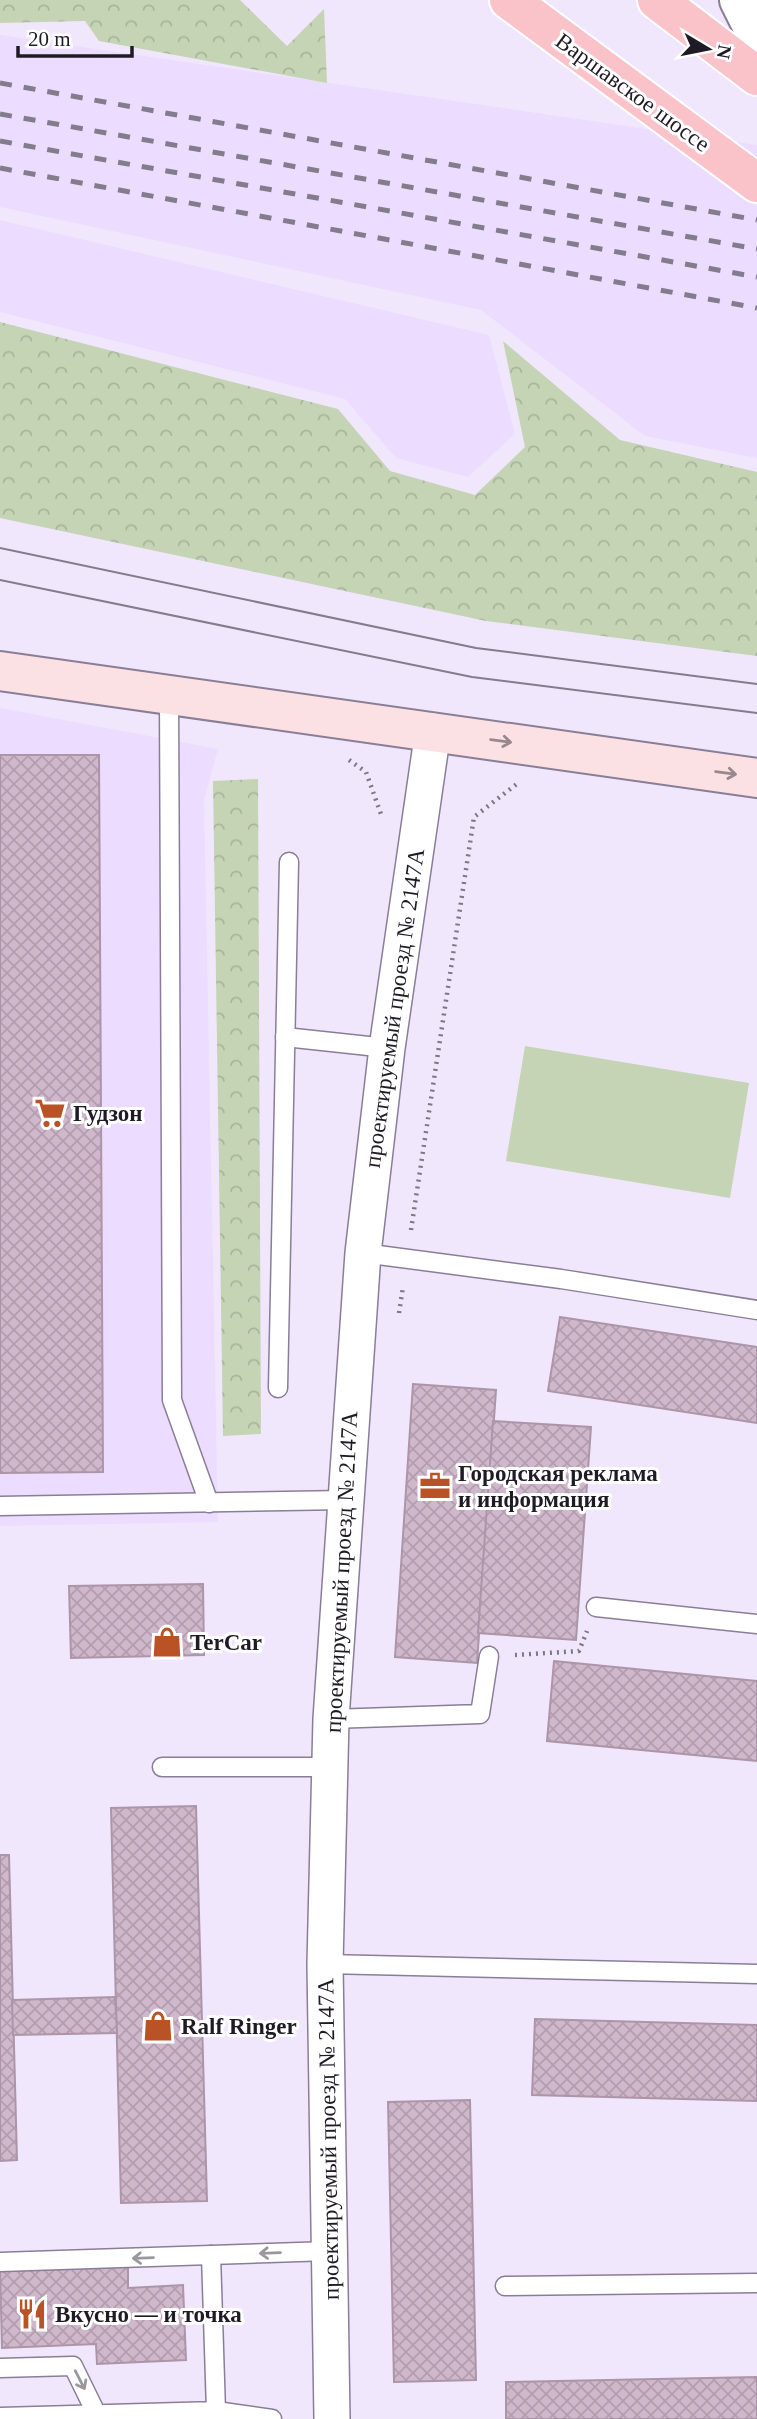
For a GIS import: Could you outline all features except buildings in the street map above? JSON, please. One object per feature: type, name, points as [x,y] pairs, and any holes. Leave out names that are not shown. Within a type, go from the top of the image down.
[{"type":"main road","name":"Варшавское шоссе","points":[[509,0],[748,176]]},
{"type":"main road","points":[[657,0],[757,76]]},
{"type":"main road","points":[[0,671],[757,778]]},
{"type":"street","points":[[739,0],[757,36]]},
{"type":"street","name":"проектируемый проезд № 2147А","points":[[332,2419],[325,1964],[331,1719],[362,1253],[387,1048],[433,731]]},
{"type":"lane","points":[[169,696],[172,1400],[209,1503]]},
{"type":"lane","points":[[278,1388],[289,862]]},
{"type":"lane","points":[[285,1037],[387,1048]]},
{"type":"lane","points":[[362,1253],[757,1310]]},
{"type":"lane","points":[[0,1506],[345,1500]]},
{"type":"lane","points":[[596,1607],[757,1623]]},
{"type":"lane","points":[[331,1719],[480,1714],[489,1656]]},
{"type":"lane","points":[[162,1767],[330,1767]]},
{"type":"lane","points":[[325,1964],[757,1974]]},
{"type":"lane","points":[[0,2262],[329,2251]]},
{"type":"lane","points":[[211,2255],[216,2411]]},
{"type":"lane","points":[[505,2286],[757,2283]]},
{"type":"lane","points":[[0,2368],[73,2366],[97,2415]]},
{"type":"lane","points":[[0,2417],[216,2411],[272,2419]]},
{"type":"path","points":[[398,1324],[474,817],[520,781]]},
{"type":"path","points":[[489,1656],[579,1651],[596,1607]]},
{"type":"shaded area","points":[[0,35],[757,145],[757,458],[645,436],[481,310],[0,207]]},
{"type":"shaded area","points":[[0,220],[489,335],[515,434],[468,477],[396,458],[345,399],[0,312]]},
{"type":"shaded area","points":[[0,708],[218,749],[204,800],[218,1522],[0,1526]]},
{"type":"green space","points":[[0,0],[240,0],[287,46],[324,9],[327,83],[99,41],[85,21],[0,23]]},
{"type":"green space","points":[[0,322],[338,409],[390,471],[475,495],[525,447],[503,341],[620,440],[757,472],[757,656],[486,621],[0,518]]},
{"type":"green space","points":[[258,779],[261,1434],[223,1436],[213,781]]},
{"type":"green space","points":[[525,1046],[749,1083],[730,1198],[506,1161]]},
{"type":"tram line","points":[[0,548],[476,648],[757,684]]},
{"type":"tram line","points":[[0,580],[472,677],[757,713]]},
{"type":"railway","points":[[0,83],[757,220]]},
{"type":"railway","points":[[0,114],[757,249]]},
{"type":"railway","points":[[0,141],[757,277]]},
{"type":"railway","points":[[0,168],[757,308]]},
{"type":"place","name":"Гудзон","points":[[50,1113]]},
{"type":"place","name":"Городская реклама и информация","points":[[435,1486]]},
{"type":"place","name":"TerCar","points":[[167,1642]]},
{"type":"place","name":"Ralf Ringer","points":[[158,2026]]},
{"type":"place","name":"Вкусно — и точка","points":[[32,2314]]}]
